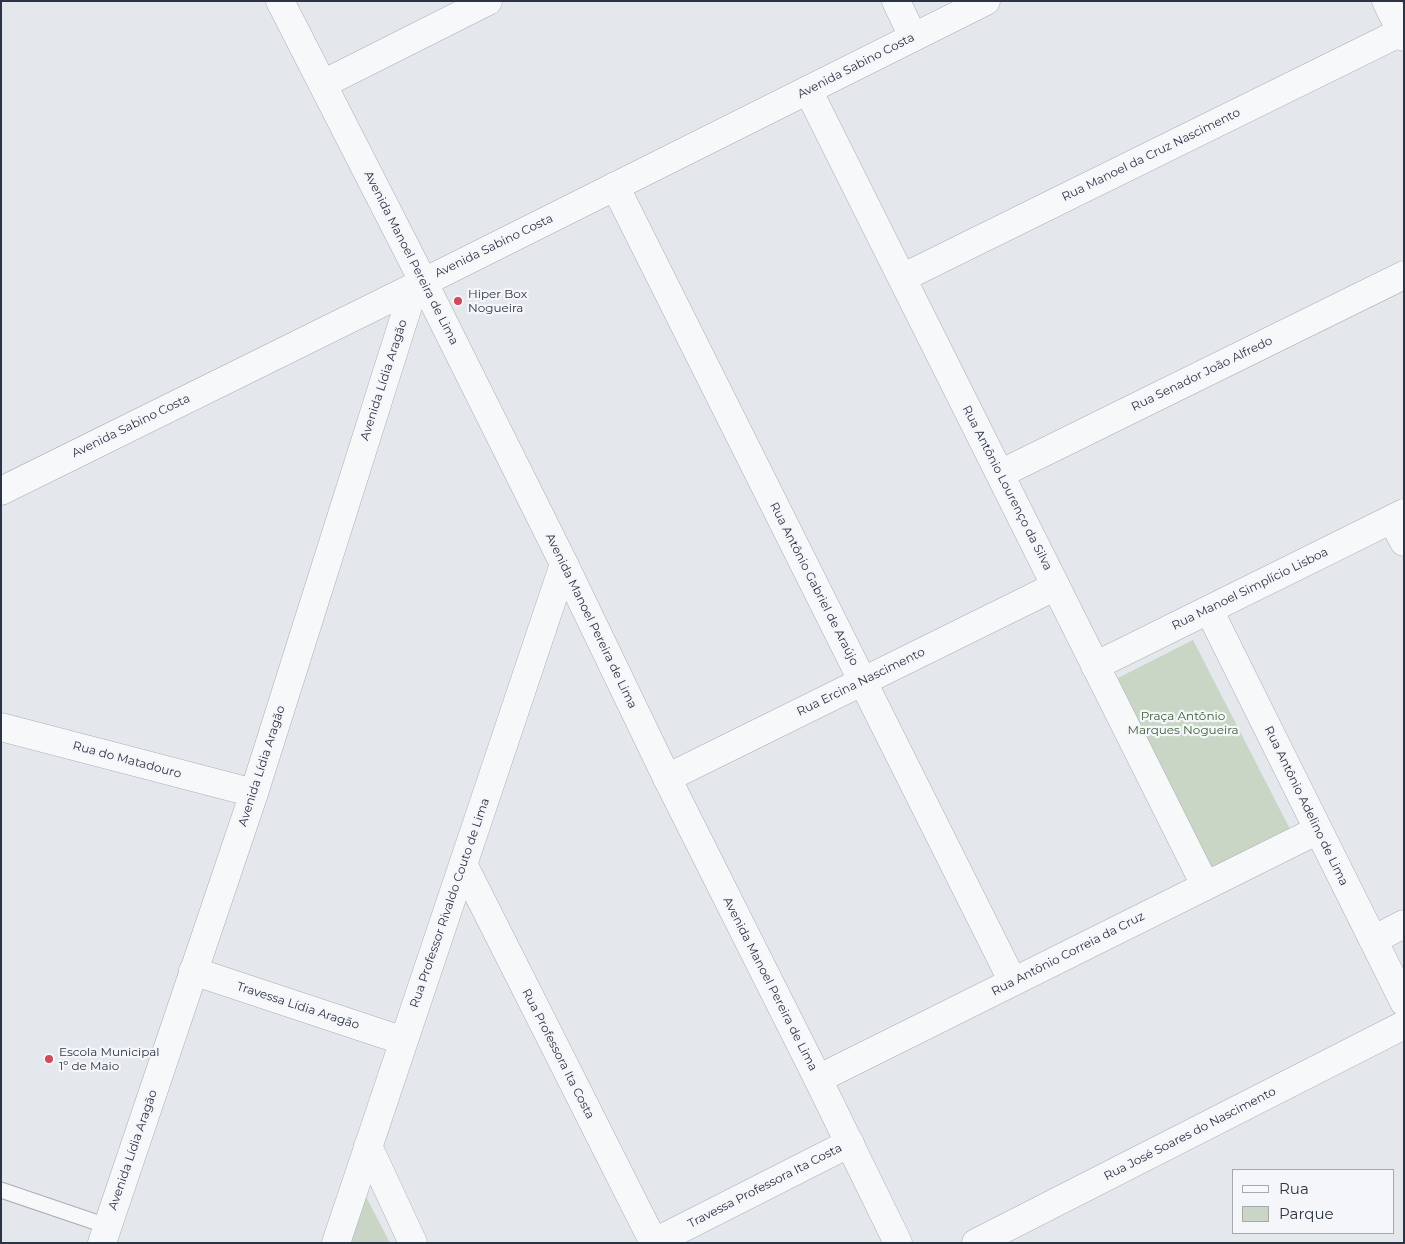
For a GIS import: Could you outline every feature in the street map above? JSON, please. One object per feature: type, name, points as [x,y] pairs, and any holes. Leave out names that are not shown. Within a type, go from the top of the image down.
[{"type":"street","name":"Avenida Manoel Pereira de Lima","points":[[280,1],[323,84],[418,284],[564,564],[667,778],[850,1143],[898,1243]]},
{"type":"street","points":[[323,84],[488,1]]},
{"type":"street","points":[[896,1],[913,38]]},
{"type":"street","name":"Avenida Sabino Costa","points":[[1,490],[986,1]]},
{"type":"street","points":[[1386,1],[1402,35]]},
{"type":"street","name":"Rua Manoel da Cruz Nascimento","points":[[902,278],[1402,35]]},
{"type":"street","name":"Rua Antônio Lourenço da Silva","points":[[808,90],[1205,886]]},
{"type":"street","name":"Rua Antônio Gabriel de Araújo","points":[[615,186],[1013,982]]},
{"type":"street","name":"Rua Senador João Alfredo","points":[[1000,474],[1404,275]]},
{"type":"street","name":"Avenida Lídia Aragão","points":[[105,1234],[254,793],[418,284]]},
{"type":"street","name":"Rua Manoel Simplício Lisboa","points":[[1096,666],[1209,610],[1400,525]]},
{"type":"street","name":"Rua Professor Rivaldo Couto de Lima","points":[[336,1243],[564,564]]},
{"type":"street","name":"Rua Ercina Nascimento","points":[[667,778],[1056,586]]},
{"type":"street","name":"Rua Antônio Adelino de Lima","points":[[1209,610],[1404,1002]]},
{"type":"street","name":"Rua do Matadouro","points":[[1,727],[254,793]]},
{"type":"street","name":"Rua Antônio Correia da Cruz","points":[[818,1079],[1318,830]]},
{"type":"street","name":"Rua Professora Ita Costa","points":[[463,864],[654,1243]]},
{"type":"street","points":[[1373,940],[1404,924]]},
{"type":"street","name":"Travessa Lídia Aragão","points":[[193,971],[404,1041]]},
{"type":"street","name":"Rua José Soares do Nascimento","points":[[976,1243],[1404,1025]]},
{"type":"street","name":"Travessa Professora Ita Costa","points":[[654,1243],[850,1143]]},
{"type":"street","points":[[368,1146],[413,1243]]},
{"type":"lane","points":[[1,1190],[105,1234]]},
{"type":"green space","name":"Praça Antônio Marques Nogueira","points":[[1193,640],[1292,833],[1208,874],[1110,682]]},
{"type":"green space","points":[[361,1187],[390,1243],[342,1243]]},
{"type":"place","name":"Hiper Box Nogueira","points":[[458,301]]},
{"type":"place","name":"Escola Municipal 1º de Maio","points":[[49,1059]]}]
